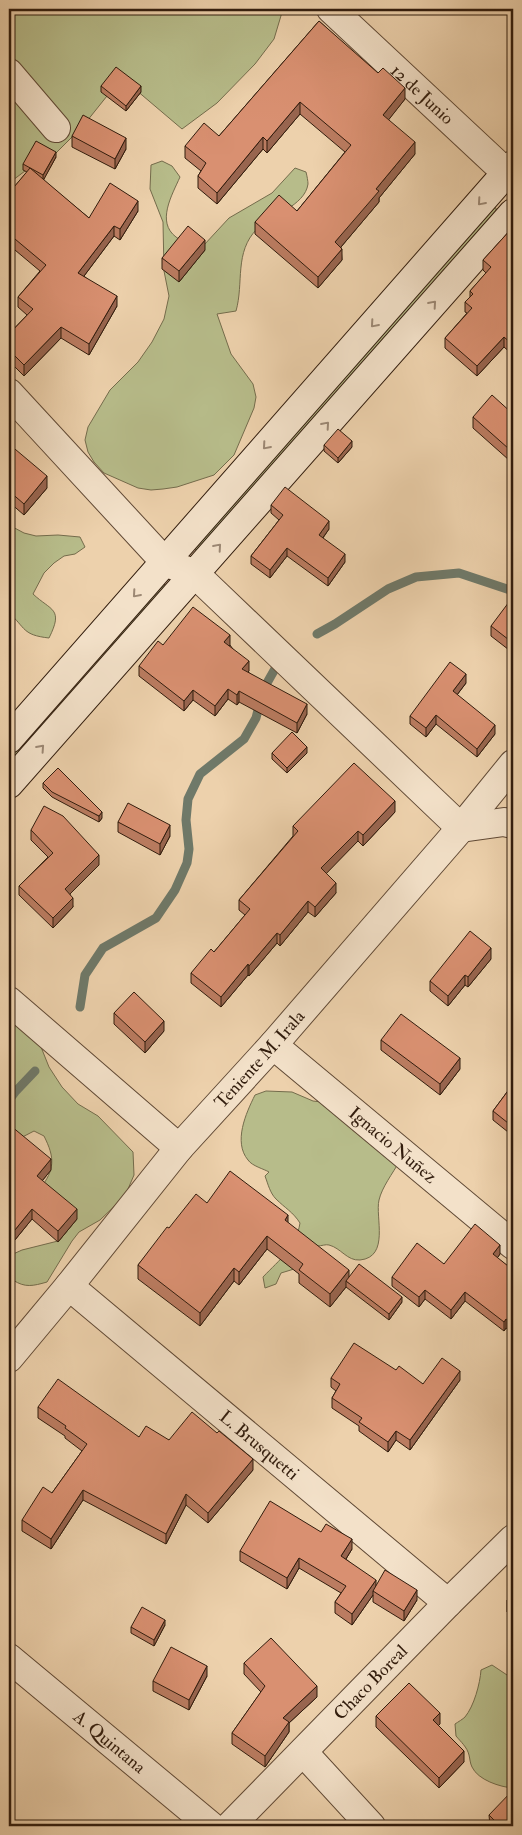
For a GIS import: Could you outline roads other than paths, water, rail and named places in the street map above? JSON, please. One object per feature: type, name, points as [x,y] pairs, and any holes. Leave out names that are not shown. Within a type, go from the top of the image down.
[{"type":"street","name":"12 de Junio","points":[[331,9],[511,172]]},
{"type":"street","points":[[9,73],[56,128]]},
{"type":"street","points":[[9,739],[511,172]]},
{"type":"street","points":[[9,784],[513,213]]},
{"type":"street","points":[[9,393],[165,562],[195,574],[461,828],[504,822],[513,824]]},
{"type":"street","name":"Teniente M. Irala","points":[[9,1358],[179,1148],[273,1045],[461,828],[513,764]]},
{"type":"street","points":[[9,1001],[179,1148]]},
{"type":"street","name":"Ignacio Nuñez","points":[[273,1045],[513,1245]]},
{"type":"street","name":"L. Brusquetti","points":[[69,1286],[448,1603]]},
{"type":"street","name":"Chaco Boreal","points":[[230,1826],[448,1603],[513,1540]]},
{"type":"street","name":"A. Quintana","points":[[9,1658],[210,1826]]},
{"type":"street","points":[[303,1752],[371,1826]]},
{"type":"waterway","points":[[317,634],[388,589],[416,577],[459,573],[513,591]]},
{"type":"waterway","points":[[80,1007],[85,975],[103,948],[156,918],[175,890],[187,863],[189,849],[186,820],[188,799],[200,774],[244,739],[256,718],[263,690],[280,660]]},
{"type":"waterway","points":[[9,1100],[35,1071]]}]
